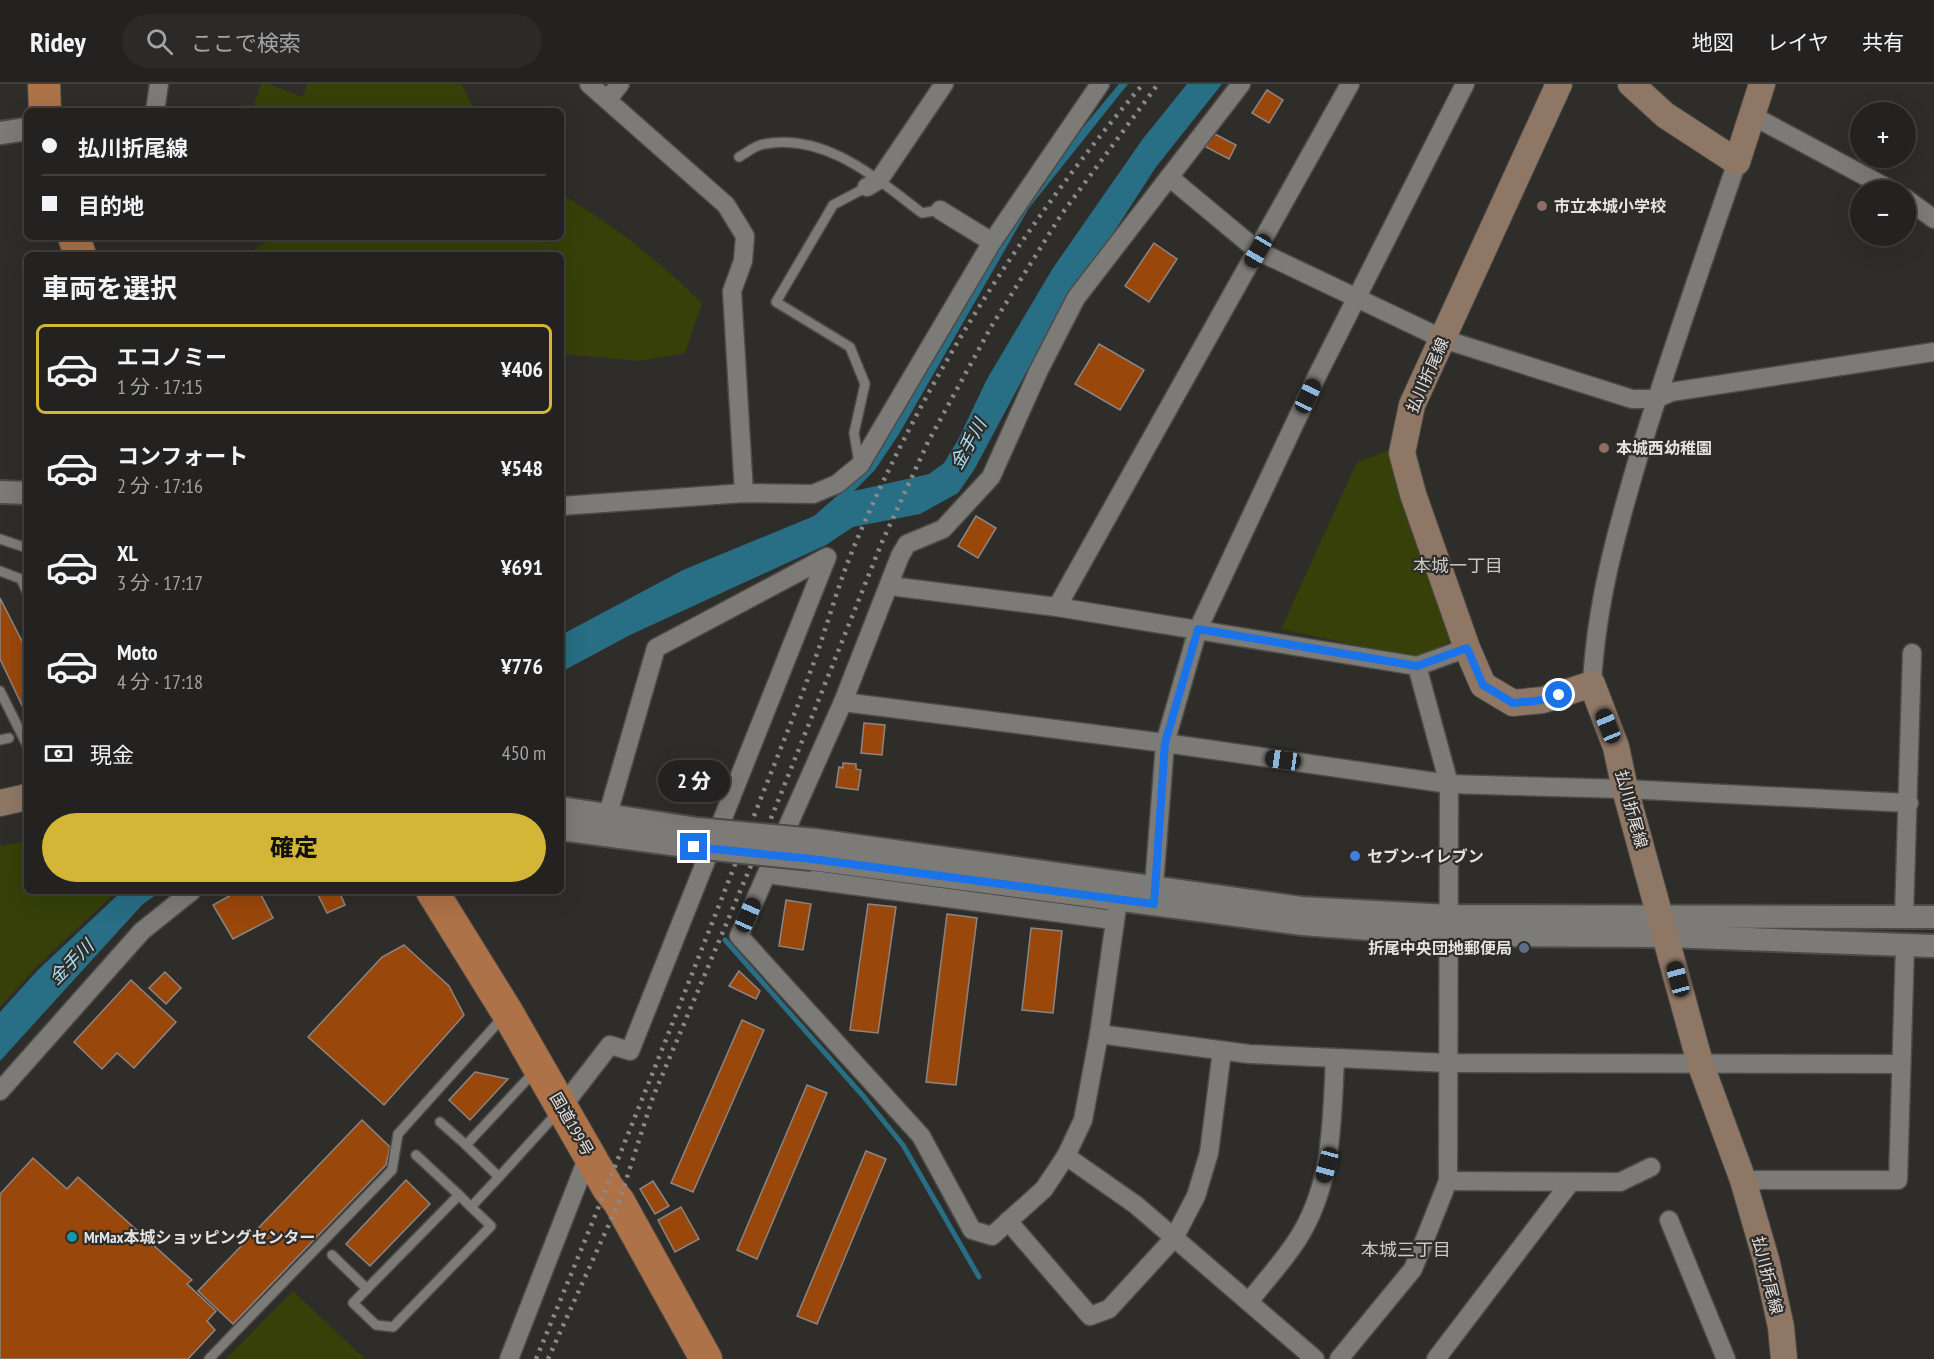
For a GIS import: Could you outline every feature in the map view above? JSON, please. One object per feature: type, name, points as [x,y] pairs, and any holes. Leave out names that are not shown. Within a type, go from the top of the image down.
[{"type":"highway","points":[[44,84],[45,108]]},
{"type":"highway","name":"国道199号","points":[[434,894],[507,1012],[619,1202],[706,1359]]},
{"type":"main road","name":"払川折尾線","points":[[1559,84],[1412,405],[1402,453],[1413,494],[1467,648],[1483,685],[1513,703],[1543,700],[1592,684],[1616,747],[1625,789],[1700,1063],[1743,1180],[1767,1263],[1781,1327],[1784,1359]]},
{"type":"main road","points":[[1631,84],[1665,115],[1737,162],[1762,84]]},
{"type":"main road","points":[[0,803],[24,798]]},
{"type":"main road","points":[[0,820],[24,816]]},
{"type":"street","points":[[155,108],[159,84]]},
{"type":"street","points":[[589,84],[726,205],[745,236],[743,261],[732,291],[744,493]]},
{"type":"street","points":[[608,99],[620,84]]},
{"type":"street","points":[[873,184],[944,84]]},
{"type":"street","points":[[564,506],[744,493],[813,494],[837,484],[860,465],[992,242],[1100,84]]},
{"type":"street","points":[[1116,910],[1099,1034],[1083,1120],[1066,1156],[1044,1189],[992,1236],[972,1230],[921,1136],[739,936],[843,702],[900,556],[907,544],[943,529],[991,477],[1039,370],[1076,298],[1241,84]]},
{"type":"street","points":[[1057,607],[1350,84]]},
{"type":"street","points":[[1153,895],[1165,743],[1198,629],[1318,374],[1465,84]]},
{"type":"street","points":[[1753,116],[1872,180]]},
{"type":"street","points":[[0,133],[24,129]]},
{"type":"street","points":[[1592,684],[1594,644],[1612,547],[1656,399],[1737,162]]},
{"type":"street","points":[[1169,177],[1258,251],[1443,339],[1632,399],[1656,399],[1671,392],[1934,352]]},
{"type":"street","points":[[1916,206],[1934,219]]},
{"type":"street","points":[[940,210],[992,242]]},
{"type":"street","points":[[0,492],[24,493]]},
{"type":"street","points":[[562,1107],[610,1045],[630,1051],[827,557],[656,648],[608,814]]},
{"type":"street","points":[[890,586],[1057,607],[1417,666],[1467,648]]},
{"type":"street","points":[[1904,916],[1912,653]]},
{"type":"street","points":[[1339,1359],[1413,1269],[1448,1181],[1449,784],[1417,666]]},
{"type":"street","points":[[843,702],[1165,743],[1449,784],[1625,789],[1908,803]]},
{"type":"street","points":[[564,808],[608,814],[696,838]]},
{"type":"street","points":[[564,829],[696,838],[813,850],[1153,895],[1303,924],[1664,927],[1904,916],[1934,917]]},
{"type":"street","points":[[813,850],[1116,910]]},
{"type":"street","points":[[767,874],[1116,910],[1153,895]]},
{"type":"street","points":[[0,1091],[142,931],[188,894]]},
{"type":"street","points":[[1664,927],[1905,946],[1934,946]]},
{"type":"street","points":[[1743,1180],[1898,1180],[1905,946]]},
{"type":"street","points":[[1099,1034],[1221,1051],[1447,1063],[1901,1064]]},
{"type":"street","points":[[1008,1221],[1090,1316],[1109,1309],[1174,1238],[1196,1196],[1209,1153],[1221,1051]]},
{"type":"street","points":[[1249,1302],[1302,1233],[1318,1196],[1331,1149],[1335,1058]]},
{"type":"street","points":[[509,1359],[589,1154]]},
{"type":"street","points":[[1066,1156],[1136,1205],[1315,1359]]},
{"type":"street","points":[[1448,1181],[1620,1182],[1651,1167]]},
{"type":"street","points":[[1436,1359],[1570,1183]]},
{"type":"street","points":[[1669,1220],[1726,1359]]},
{"type":"lane","points":[[739,158],[762,144],[804,143],[845,158],[873,184],[922,213],[940,210]]},
{"type":"lane","points":[[860,465],[854,433],[865,384],[850,347],[776,302],[833,205],[873,184]]},
{"type":"lane","points":[[0,538],[24,547]]},
{"type":"lane","points":[[0,571],[21,579],[24,586]]},
{"type":"lane","points":[[0,691],[24,739]]},
{"type":"lane","points":[[209,1359],[392,1170],[398,1134],[507,1012]]},
{"type":"lane","points":[[466,1145],[539,1067]]},
{"type":"lane","points":[[471,1207],[562,1107]]},
{"type":"lane","points":[[440,1122],[499,1177]]},
{"type":"lane","points":[[416,1155],[459,1195],[491,1226],[393,1327],[376,1325],[353,1302],[459,1195]]},
{"type":"lane","points":[[332,1255],[367,1289]]},
{"type":"green space","points":[[261,84],[269,84],[303,97],[307,84],[461,84],[474,108],[199,108],[254,105]]},
{"type":"green space","points":[[564,196],[635,244],[702,303],[685,353],[639,361],[564,354],[564,252],[250,252],[268,240],[564,240]]},
{"type":"green space","points":[[1392,449],[1456,639],[1415,658],[1281,629],[1357,462]]},
{"type":"green space","points":[[24,842],[24,894],[114,894],[36,967],[0,1007],[0,846]]},
{"type":"green space","points":[[293,1291],[365,1359],[226,1359]]},
{"type":"water","name":"金手川","points":[[1119,84],[1128,84],[1029,208],[899,434],[875,470],[854,491],[929,474],[944,463],[958,440],[987,379],[1053,268],[1142,140],[1187,84],[1222,84],[1156,167],[1042,343],[974,470],[958,493],[920,514],[853,527],[826,545],[630,635],[564,670],[564,633],[683,570],[814,516],[870,467],[1017,214],[1056,160]]},
{"type":"water","name":"金手川","points":[[119,894],[157,894],[142,905],[0,1061],[0,1012],[38,970]]},
{"type":"building","points":[[1267,90],[1283,100],[1269,123],[1252,113]]},
{"type":"building","points":[[1213,133],[1236,145],[1229,159],[1206,147]]},
{"type":"building","points":[[1154,243],[1177,259],[1149,302],[1125,286]]},
{"type":"building","points":[[1099,344],[1144,370],[1120,410],[1075,384]]},
{"type":"building","points":[[976,516],[996,528],[978,558],[958,546]]},
{"type":"building","points":[[0,598],[24,645],[24,710],[0,659]]},
{"type":"building","points":[[864,723],[885,725],[882,755],[861,753]]},
{"type":"building","points":[[843,763],[856,764],[856,769],[861,770],[858,790],[836,787],[839,767],[843,768]]},
{"type":"building","points":[[233,894],[261,894],[273,918],[233,939],[213,905]]},
{"type":"building","points":[[318,894],[340,894],[345,905],[327,913]]},
{"type":"building","points":[[786,900],[811,904],[803,950],[779,946]]},
{"type":"building","points":[[868,904],[896,907],[878,1033],[850,1030]]},
{"type":"building","points":[[947,914],[977,918],[956,1085],[926,1082]]},
{"type":"building","points":[[1031,928],[1062,931],[1053,1013],[1022,1010]]},
{"type":"building","points":[[404,945],[449,986],[464,1015],[384,1105],[308,1037],[382,957]]},
{"type":"building","points":[[739,971],[760,991],[756,999],[729,986]]},
{"type":"building","points":[[165,972],[181,988],[166,1004],[149,988]]},
{"type":"building","points":[[131,980],[176,1022],[134,1068],[117,1053],[102,1069],[74,1042]]},
{"type":"building","points":[[742,1020],[764,1030],[693,1192],[671,1183]]},
{"type":"building","points":[[475,1072],[508,1079],[470,1120],[449,1100]]},
{"type":"building","points":[[807,1085],[827,1093],[757,1259],[737,1250]]},
{"type":"building","points":[[362,1120],[390,1147],[386,1165],[233,1324],[198,1291]]},
{"type":"building","points":[[866,1151],[886,1159],[817,1324],[797,1316]]},
{"type":"building","name":"MrMax本城ショッピングセンター","points":[[33,1158],[67,1189],[78,1177],[192,1280],[187,1284],[216,1311],[207,1321],[215,1330],[188,1359],[0,1359],[0,1194]]},
{"type":"building","points":[[406,1180],[430,1204],[370,1266],[346,1244]]},
{"type":"building","points":[[653,1181],[669,1206],[655,1214],[640,1189]]},
{"type":"building","points":[[681,1207],[699,1239],[675,1252],[658,1220]]},
{"type":"waterway","points":[[725,940],[864,1097],[903,1145],[979,1277]]},
{"type":"railway","points":[[536,1359],[790,725],[850,558],[884,481],[914,420],[982,302],[1059,190],[1143,84]]},
{"type":"railway","points":[[548,1359],[619,1202],[653,1097],[774,811],[882,542],[928,442],[991,327],[1061,215],[1158,84]]},
{"type":"place","name":"市立本城小学校","points":[[1542,206]]},
{"type":"place","name":"本城西幼稚園","points":[[1604,448]]},
{"type":"place","name":"セブン-イレブン","points":[[1355,856]]},
{"type":"place","name":"折尾中央団地郵便局","points":[[1524,948]]},
{"type":"place","name":"MrMax本城ショッピングセンター","points":[[72,1237]]},
{"type":"district","name":"本城一丁目","points":[[1458,565]]},
{"type":"district","name":"本城三丁目","points":[[1406,1249]]},
{"type":"route","points":[[694,847],[812,859],[1154,904],[1153,886],[1165,743],[1198,629],[1417,666],[1467,648],[1483,685],[1513,703],[1543,700],[1559,695]]}]
